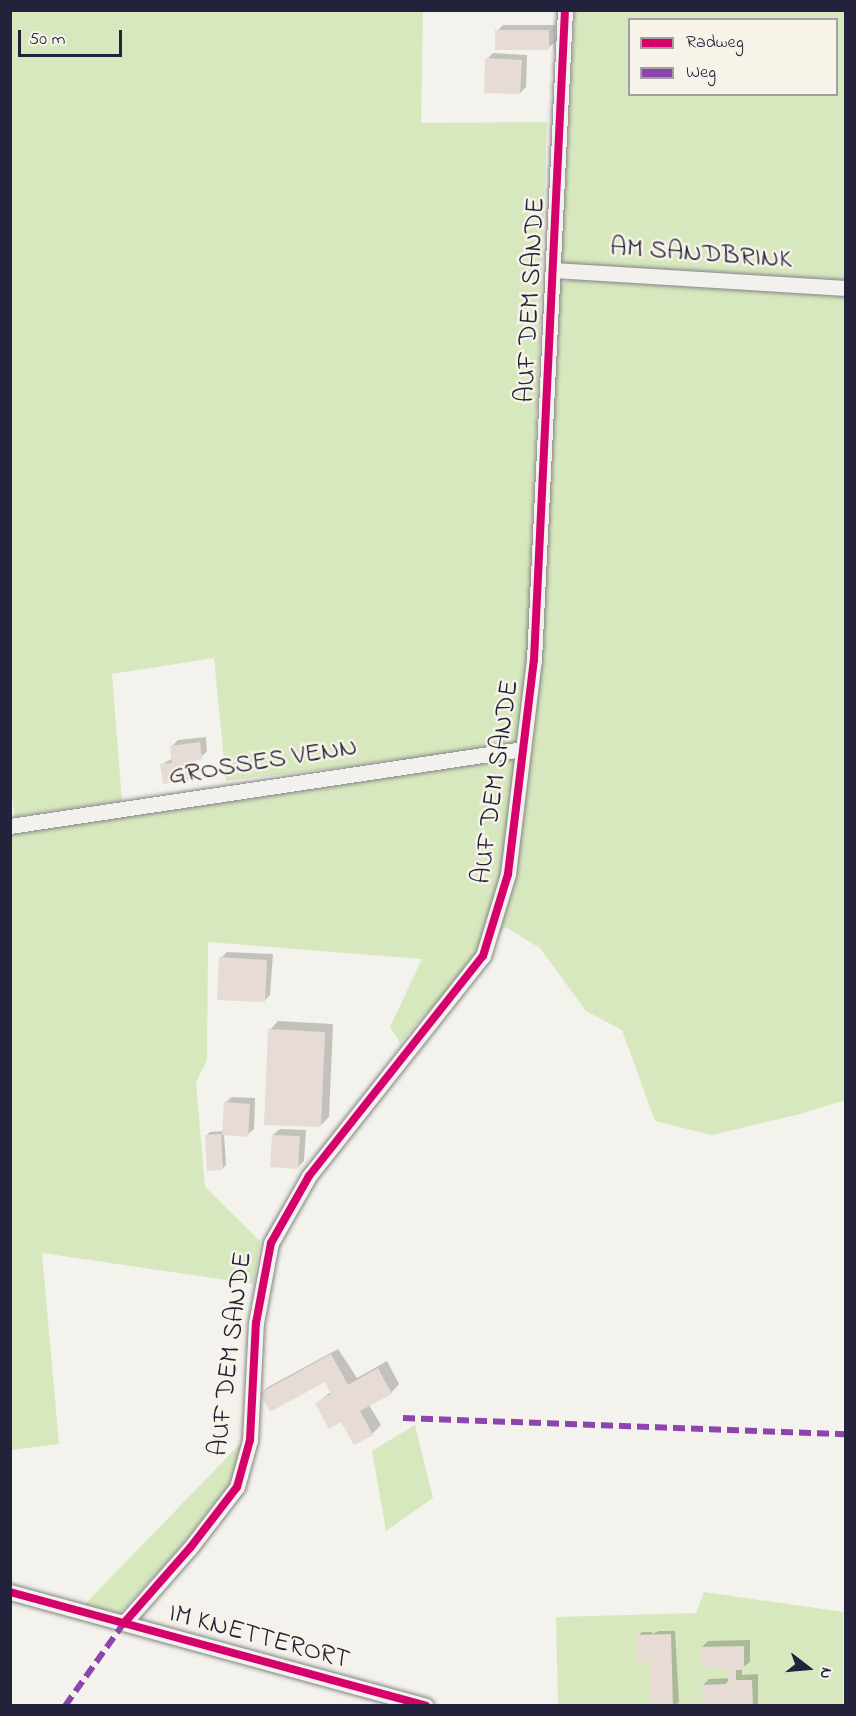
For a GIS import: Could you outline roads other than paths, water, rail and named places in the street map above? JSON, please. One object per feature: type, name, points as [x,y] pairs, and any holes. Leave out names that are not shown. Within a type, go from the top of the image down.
[{"type":"street","name":"AUF DEM SANDE","points":[[124,1623],[190,1548],[237,1487],[250,1440],[256,1323],[271,1243],[309,1176],[483,956],[508,874],[535,649],[566,10]]},
{"type":"street","name":"AM SANDBRINK","points":[[553,270],[846,288]]},
{"type":"street","name":"GROSSES VENN","points":[[10,826],[523,749]]},
{"type":"street","name":"IM KNETTERORT","points":[[10,1592],[426,1706]]}]
